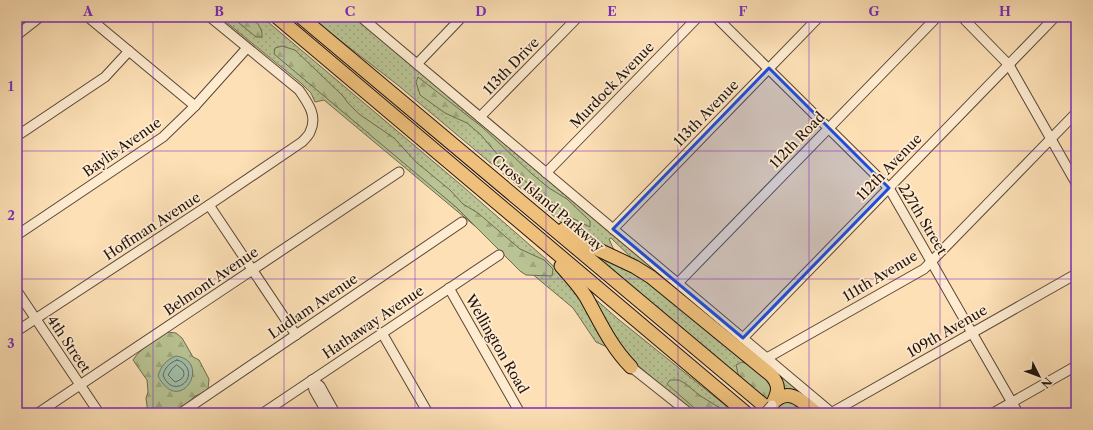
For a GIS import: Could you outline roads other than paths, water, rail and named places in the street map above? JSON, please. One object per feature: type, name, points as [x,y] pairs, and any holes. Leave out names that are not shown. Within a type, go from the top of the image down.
[{"type":"highway","points":[[277,17],[746,413]]},
{"type":"highway","name":"Cross Island Parkway","points":[[301,17],[770,410]]},
{"type":"highway","points":[[528,207],[597,249],[635,267],[666,288],[773,377],[777,383],[778,390],[770,410]]},
{"type":"highway","points":[[514,217],[563,268],[578,286],[613,346],[622,359],[631,367]]},
{"type":"highway","points":[[770,410],[780,398],[791,396],[798,398],[816,413]]},
{"type":"street","points":[[17,35],[40,17]]},
{"type":"street","points":[[88,17],[195,106]]},
{"type":"street","points":[[210,17],[247,48]]},
{"type":"street","name":"Cross Island Parkway","points":[[361,17],[832,413]]},
{"type":"street","points":[[417,64],[462,17]]},
{"type":"street","name":"113th Drive","points":[[480,117],[578,17]]},
{"type":"street","name":"Murdock Avenue","points":[[546,173],[698,17]]},
{"type":"street","name":"227th Street","points":[[716,17],[889,188],[1018,413]]},
{"type":"street","name":"113th Avenue","points":[[613,229],[819,17]]},
{"type":"street","name":"112th Road","points":[[678,283],[937,17]]},
{"type":"street","points":[[962,17],[1009,65],[1076,183]]},
{"type":"street","name":"112th Avenue","points":[[743,338],[1055,17]]},
{"type":"street","name":"Baylis Avenue","points":[[17,235],[163,137],[195,106],[247,48]]},
{"type":"street","name":"Hoffman Avenue","points":[[17,331],[302,142],[310,132],[314,117],[309,105],[299,90],[247,48]]},
{"type":"street","points":[[17,136],[105,77],[129,51]]},
{"type":"street","name":"111th Avenue","points":[[767,358],[924,269],[1076,113]]},
{"type":"street","name":"Belmont Avenue","points":[[38,413],[399,172]]},
{"type":"street","points":[[209,205],[296,335]]},
{"type":"street","name":"Ludlam Avenue","points":[[182,413],[462,222]]},
{"type":"street","name":"Hathaway Avenue","points":[[263,413],[499,255]]},
{"type":"street","name":"109th Avenue","points":[[832,413],[1076,274]]},
{"type":"street","name":"Wellington Road","points":[[449,288],[520,413]]},
{"type":"street","name":"4th Street","points":[[17,291],[99,413]]},
{"type":"street","points":[[382,333],[428,413]]},
{"type":"street","points":[[993,413],[1076,366]]},
{"type":"street","points":[[631,367],[689,413]]},
{"type":"street","points":[[312,380],[314,390],[327,413]]},
{"type":"street","points":[[312,380],[320,386],[335,413]]},
{"type":"water","points":[[176,356],[187,360],[192,367],[192,376],[189,384],[183,389],[175,391],[167,387],[158,376],[164,364],[169,359]]}]
